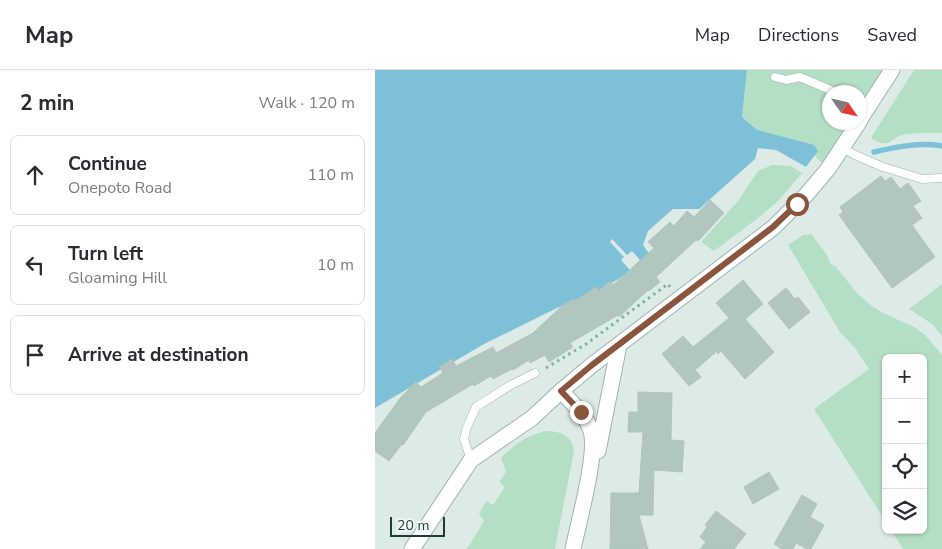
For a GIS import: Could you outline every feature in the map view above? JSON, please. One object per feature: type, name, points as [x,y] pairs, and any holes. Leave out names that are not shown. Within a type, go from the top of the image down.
[{"type":"street","points":[[867,107],[892,70]]},
{"type":"street","points":[[412,549],[471,460],[532,418],[561,391],[619,345],[773,227],[806,195],[843,148],[853,130]]},
{"type":"street","points":[[589,470],[597,457],[619,345]]},
{"type":"street","points":[[561,391],[581,412],[591,431],[592,440],[589,470],[573,549]]},
{"type":"lane","points":[[775,77],[786,80],[800,76],[822,86]]},
{"type":"lane","points":[[843,148],[883,167],[922,179],[942,178]]},
{"type":"lane","points":[[471,460],[464,439],[476,407],[511,385],[535,373]]},
{"type":"path","points":[[535,373],[587,344],[667,285]]},
{"type":"green space","points":[[747,70],[892,70],[867,110],[867,85],[822,85],[822,130],[854,130],[828,169],[815,156],[761,134],[742,117]]},
{"type":"green space","points":[[914,70],[942,70],[942,133],[906,134],[887,143],[878,142],[871,138]]},
{"type":"green space","points":[[772,165],[791,166],[802,173],[779,200],[714,251],[701,242],[738,201],[758,171]]},
{"type":"green space","points":[[811,234],[827,255],[830,263],[836,267],[857,293],[869,304],[881,312],[914,327],[925,335],[942,355],[942,549],[903,549],[894,534],[927,534],[927,354],[882,354],[882,516],[814,409],[869,369],[855,348],[840,332],[788,245],[803,235]]},
{"type":"green space","points":[[942,284],[942,336],[932,324],[909,309]]},
{"type":"green space","points":[[546,431],[565,435],[571,441],[574,451],[555,549],[467,549],[484,521],[479,514],[486,501],[493,505],[505,487],[499,482],[506,472],[501,458],[522,441]]},
{"type":"water","points":[[375,70],[747,70],[742,117],[757,130],[814,145],[818,151],[806,167],[776,150],[758,148],[755,159],[699,209],[673,209],[648,231],[643,245],[652,258],[602,289],[557,308],[484,344],[375,408]]},
{"type":"pier","points":[[612,239],[627,255],[632,251],[640,260],[630,270],[621,260],[624,257],[610,242]]},
{"type":"building","points":[[881,176],[885,181],[891,177],[900,189],[908,183],[921,201],[913,206],[922,218],[912,225],[935,257],[892,288],[839,215],[843,212],[840,207]]},
{"type":"building","points":[[710,200],[724,213],[698,241],[696,240],[656,277],[660,282],[648,290],[619,317],[618,315],[570,343],[573,347],[549,362],[545,355],[530,363],[529,360],[493,379],[491,376],[474,386],[473,384],[426,412],[403,445],[389,461],[375,451],[375,433],[401,397],[416,382],[421,387],[443,373],[439,367],[452,359],[456,366],[493,347],[496,353],[533,333],[563,305],[574,299],[575,301],[596,287],[599,291],[610,281],[613,285],[654,248],[648,242],[670,222],[674,226],[687,211],[694,217]]},
{"type":"building","points":[[743,280],[763,304],[745,319],[774,352],[745,379],[721,351],[718,354],[717,351],[695,370],[701,377],[689,386],[662,354],[683,336],[693,347],[729,318],[716,303]]},
{"type":"building","points":[[786,288],[795,299],[798,297],[810,312],[789,329],[768,303]]},
{"type":"building","points":[[638,392],[672,393],[671,440],[684,441],[682,472],[654,470],[653,515],[639,515],[648,549],[610,549],[611,493],[639,493],[643,432],[628,432],[629,412],[638,412]]},
{"type":"building","points":[[769,472],[779,489],[753,504],[744,487]]},
{"type":"building","points":[[802,495],[817,504],[810,517],[824,525],[811,549],[796,543],[793,549],[782,549],[774,544]]},
{"type":"building","points":[[716,511],[746,534],[734,549],[700,549],[706,542],[700,537],[707,527],[705,525]]},
{"type":"waterway","points":[[874,152],[917,145],[942,146]]},
{"type":"route","points":[[581,412],[561,391],[592,365],[773,227],[797,204]]}]
